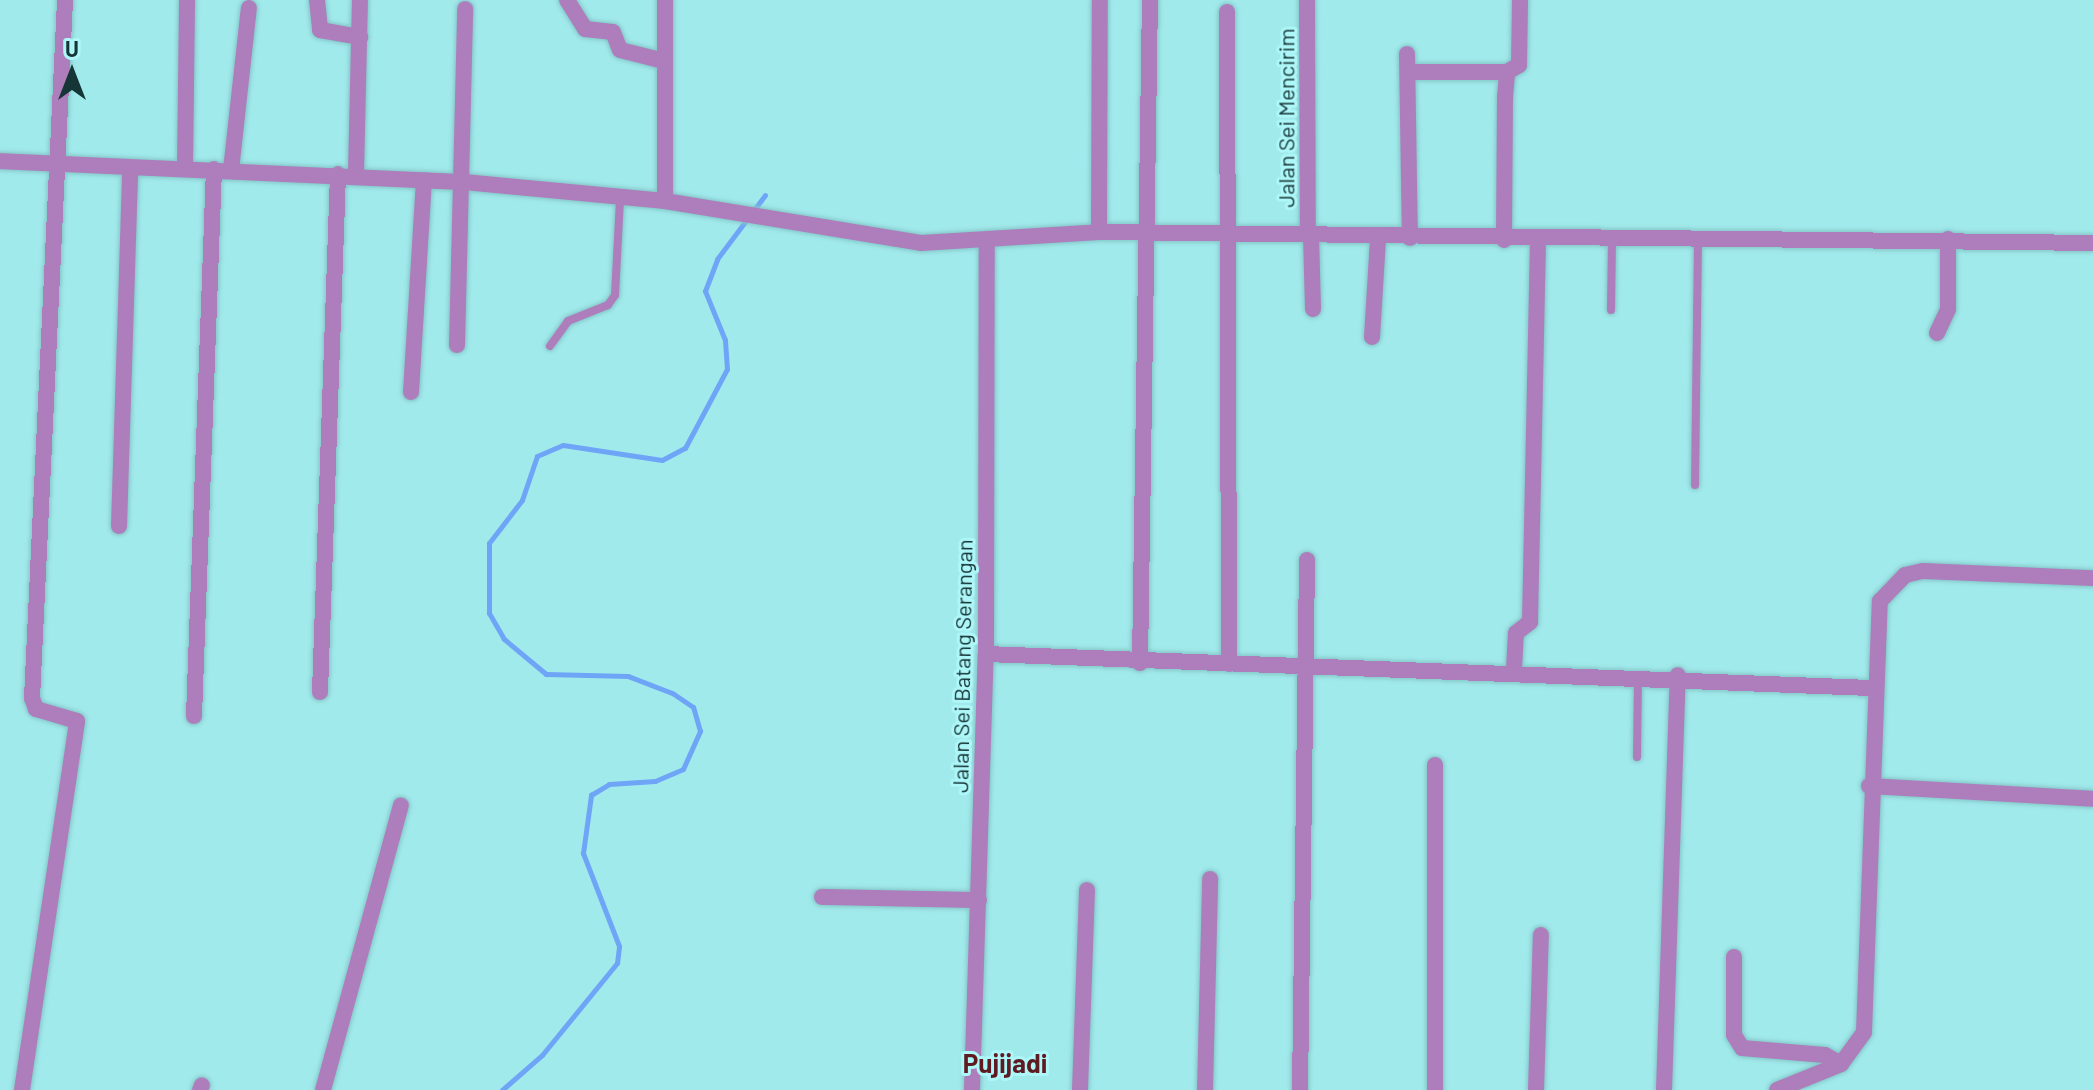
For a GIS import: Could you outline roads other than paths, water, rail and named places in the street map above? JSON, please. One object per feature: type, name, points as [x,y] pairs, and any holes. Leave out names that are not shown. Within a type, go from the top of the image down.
[{"type":"street","points":[[22,1090],[77,721],[36,709],[32,698],[65,0]]},
{"type":"street","points":[[185,168],[187,0]]},
{"type":"street","points":[[317,0],[320,30],[360,37]]},
{"type":"street","points":[[356,174],[360,0]]},
{"type":"street","points":[[567,0],[585,29],[613,32],[620,50],[664,61]]},
{"type":"street","points":[[665,0],[665,201]]},
{"type":"street","points":[[1099,232],[1100,0]]},
{"type":"street","points":[[1140,663],[1144,234],[1150,0]]},
{"type":"street","name":"Jalan Sei Mencirim","points":[[1307,0],[1309,236],[1313,309]]},
{"type":"street","points":[[1408,72],[1507,72],[1519,65],[1520,0]]},
{"type":"street","points":[[194,716],[222,169],[249,8]]},
{"type":"street","points":[[457,345],[464,182],[465,9]]},
{"type":"street","points":[[1227,12],[1229,664]]},
{"type":"street","points":[[1407,54],[1410,238]]},
{"type":"street","points":[[1504,240],[1507,72]]},
{"type":"street","points":[[0,161],[356,174],[464,182],[665,201],[744,212],[776,224],[877,240],[987,242],[1099,232],[1538,241],[1948,239],[2093,243]]},
{"type":"street","points":[[119,526],[130,168]]},
{"type":"street","points":[[320,692],[338,174]]},
{"type":"street","points":[[411,392],[424,180]]},
{"type":"street","points":[[1372,337],[1378,238]]},
{"type":"street","points":[[1937,333],[1948,309],[1948,239]]},
{"type":"street","points":[[1514,669],[1516,633],[1530,622],[1538,241]]},
{"type":"street","name":"Jalan Sei Batang Serangan","points":[[972,1090],[986,654],[987,242]]},
{"type":"street","points":[[1300,1090],[1307,560]]},
{"type":"street","points":[[1777,1090],[1841,1064],[1864,1032],[1869,786],[1880,601],[1905,575],[1943,570],[2093,578]]},
{"type":"street","points":[[986,654],[1140,663],[1305,664],[1678,675],[1873,688]]},
{"type":"street","points":[[1664,1090],[1678,675]]},
{"type":"street","points":[[1435,765],[1435,1090]]},
{"type":"street","points":[[1869,786],[2093,799]]},
{"type":"street","points":[[323,1090],[401,805]]},
{"type":"street","points":[[1205,1090],[1210,879]]},
{"type":"street","points":[[1080,1090],[1087,890]]},
{"type":"street","points":[[822,897],[979,900]]},
{"type":"street","points":[[1536,1090],[1541,935]]},
{"type":"street","points":[[1734,957],[1733,1024],[1742,1048],[1825,1055],[1841,1064]]},
{"type":"lane","points":[[550,346],[568,321],[608,305],[615,295],[620,199]]},
{"type":"lane","points":[[1611,310],[1612,239]]},
{"type":"lane","points":[[1695,485],[1698,240]]},
{"type":"lane","points":[[1637,757],[1638,674]]},
{"type":"waterway","points":[[502,1090],[542,1055],[617,963],[619,946],[583,853],[591,795],[609,784],[655,781],[683,769],[700,731],[693,707],[672,693],[628,676],[546,674],[504,639],[489,613],[489,543],[522,500],[537,456],[563,445],[662,460],[685,448],[727,369],[725,340],[705,291],[717,259],[765,195]]},
{"type":"district","name":"Pujijadi","points":[[1005,1063]]}]
